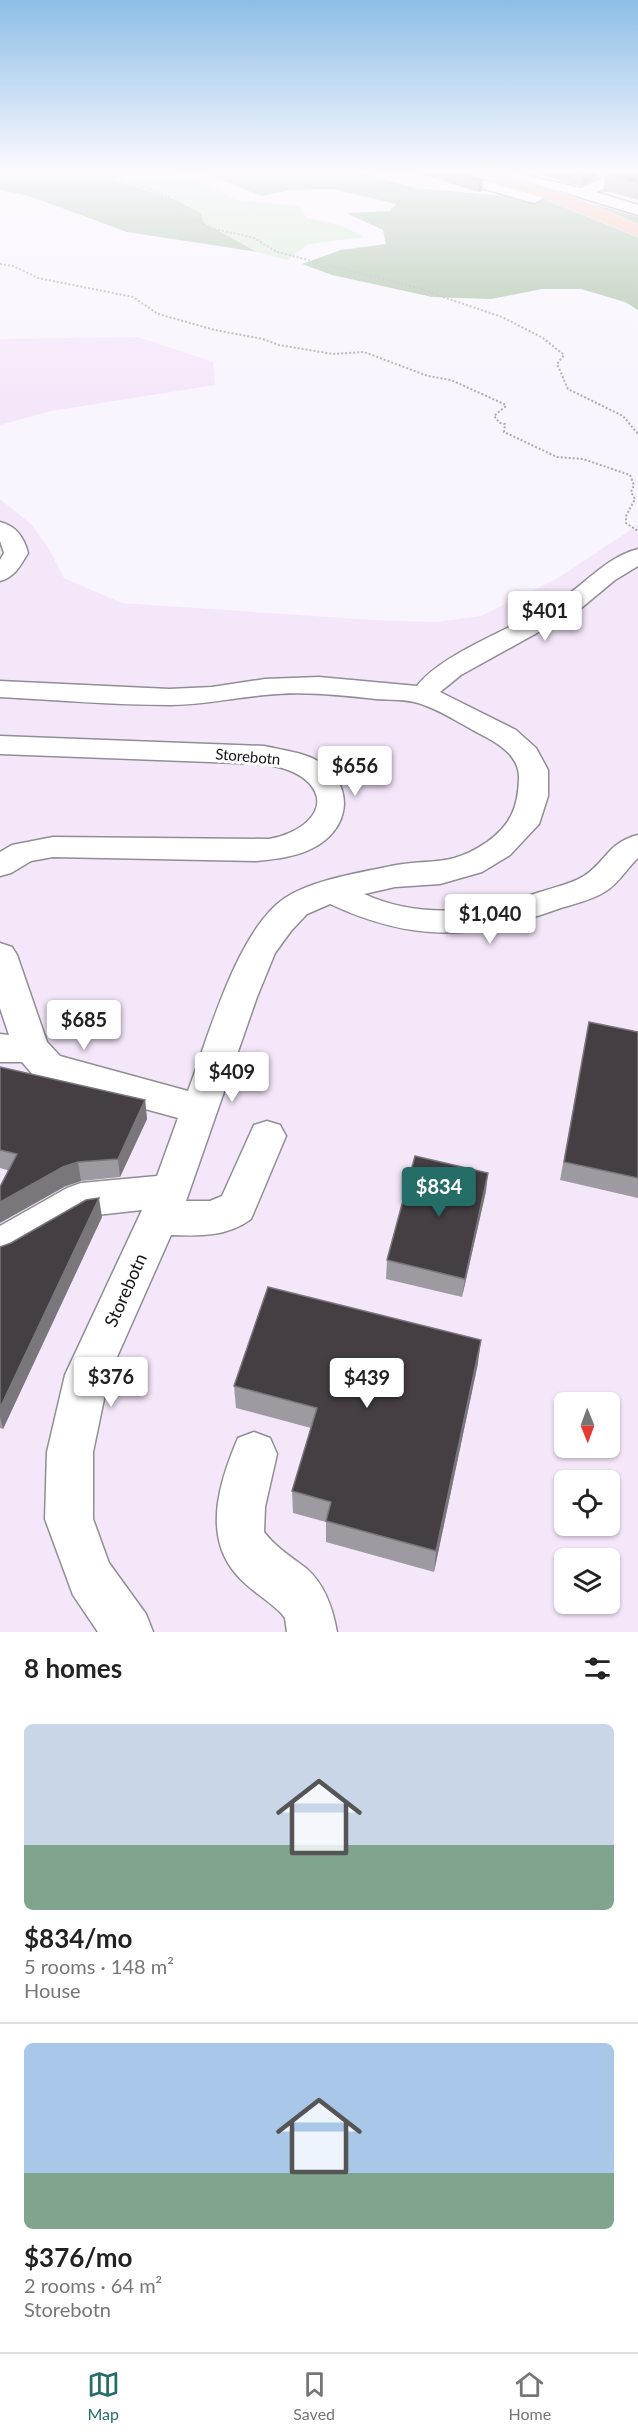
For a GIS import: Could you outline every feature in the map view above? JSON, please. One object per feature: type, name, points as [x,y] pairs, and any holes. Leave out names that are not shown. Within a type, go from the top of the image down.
[{"type":"street","points":[[0,529],[13,540],[16,553],[7,568],[0,574]]},
{"type":"street","points":[[424,695],[433,683],[452,669],[571,604],[606,575],[638,556]]},
{"type":"street","name":"Storebotn","points":[[0,689],[169,697],[212,695],[265,687],[319,685],[424,695],[506,736],[526,754],[534,770],[533,796],[524,824],[499,848],[471,865],[440,873],[396,876],[330,891],[296,906],[279,923],[260,950],[240,997],[165,1204],[87,1375],[70,1452],[69,1519],[90,1578],[128,1632]]},
{"type":"street","name":"Storebotn","points":[[0,745],[264,755],[289,760],[310,769],[328,789],[332,805],[328,817],[313,834],[279,849],[258,851],[53,847],[23,852],[0,866]]},
{"type":"street","points":[[330,891],[362,907],[397,918],[435,923],[485,920],[526,910],[592,885],[608,872],[627,851],[638,845]]},
{"type":"street","points":[[0,955],[15,1048],[60,1072],[201,1109]]},
{"type":"street","points":[[0,1247],[81,1200],[165,1204],[213,1217],[224,1216],[237,1207],[267,1136]]},
{"type":"street","points":[[254,1454],[241,1513],[240,1534],[250,1555],[295,1592],[306,1606],[312,1632]]},
{"type":"path","points":[[267,246],[292,257],[352,269],[411,286],[517,324],[543,338],[564,355],[557,364],[568,389],[624,416],[638,434]]},
{"type":"path","points":[[0,264],[13,266],[38,278],[134,297],[158,314],[215,330],[311,351],[333,354],[364,352],[428,376],[451,380],[504,404],[506,406],[494,416],[497,421],[505,424],[504,432],[511,437],[557,457],[583,459],[630,475],[638,473]]},
{"type":"path","points":[[630,475],[634,485],[631,492],[635,499],[627,509],[625,519],[626,523],[638,531]]},
{"type":"shaded area","points":[[138,337],[213,362],[215,385],[51,411],[0,425],[0,339]]},
{"type":"shaded area","points":[[0,499],[31,524],[49,549],[64,578],[122,603],[373,620],[436,622],[481,616],[558,578],[638,525],[638,1632],[0,1632]]},
{"type":"green space","points":[[219,246],[246,246],[257,252]]},
{"type":"green space","points":[[246,246],[305,246],[287,260],[257,252]]},
{"type":"green space","points":[[370,246],[638,246],[638,310],[625,302],[581,289],[542,289],[491,299],[432,297],[332,275],[302,264],[341,250]]},
{"type":"building","points":[[589,1022],[638,1032],[638,1178],[564,1162]]},
{"type":"building","points":[[0,1067],[145,1100],[118,1159],[78,1162],[63,1167],[0,1202],[0,1187],[17,1154],[0,1150]]},
{"type":"building","points":[[415,1156],[488,1173],[465,1279],[387,1260]]},
{"type":"building","points":[[99,1198],[0,1408],[0,1247],[86,1200]]},
{"type":"building","points":[[268,1287],[481,1340],[436,1551],[326,1521],[331,1502],[292,1491],[317,1408],[234,1386]]}]
